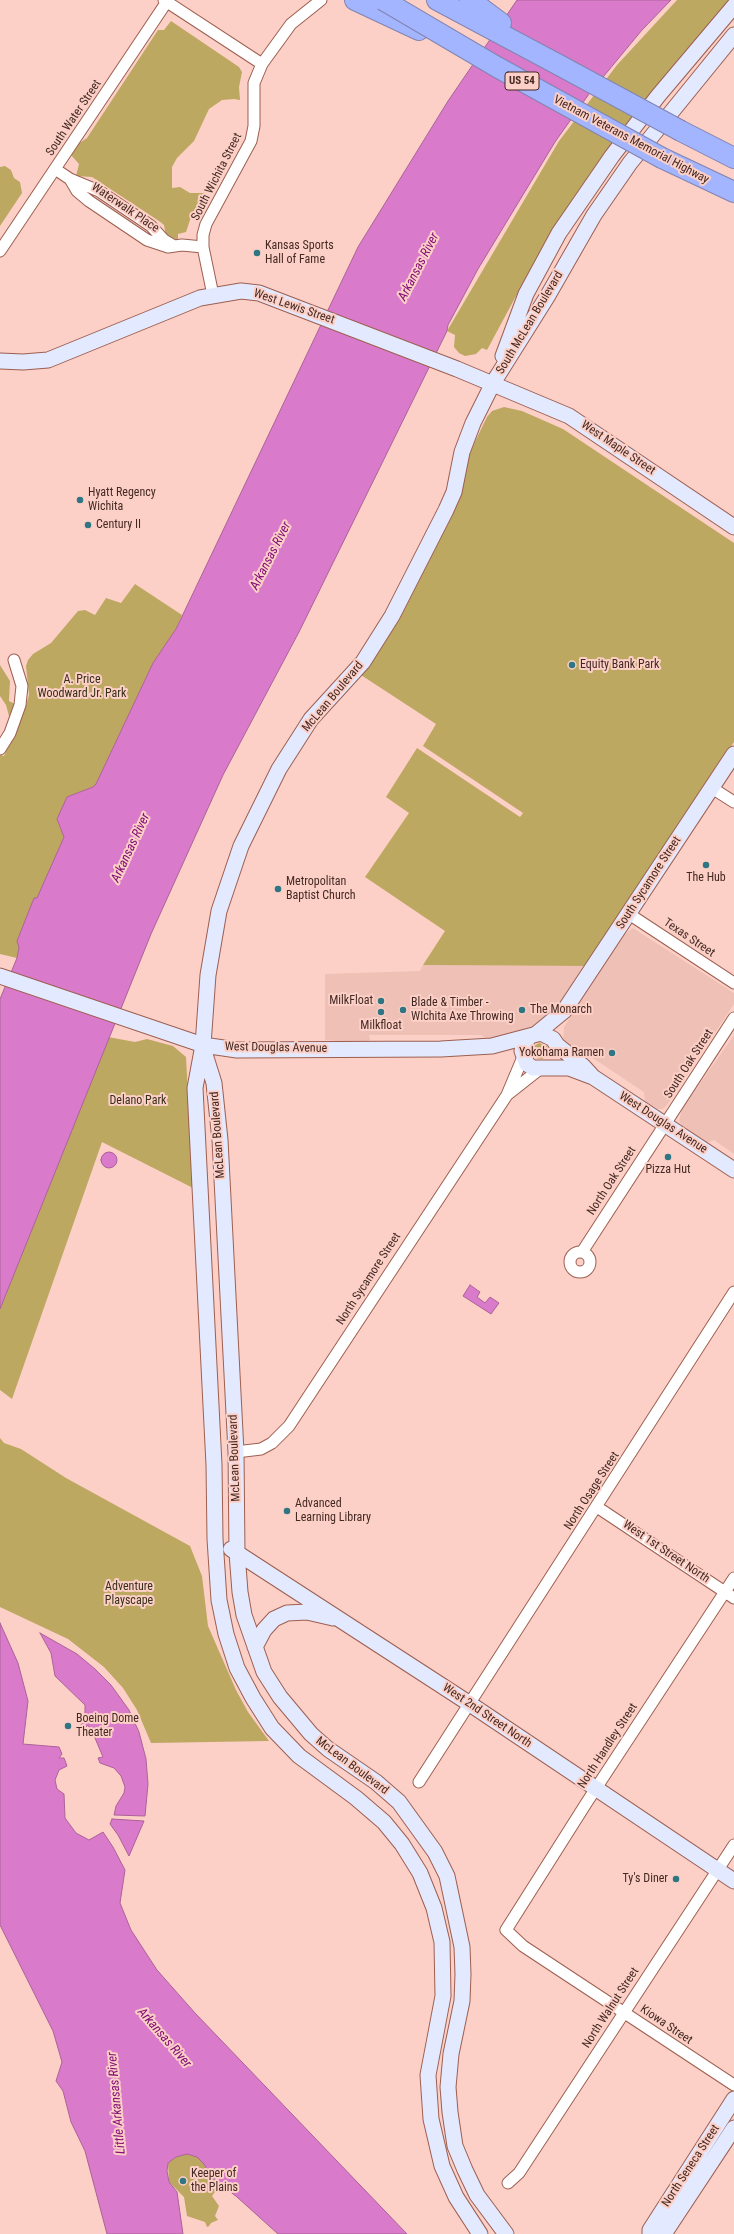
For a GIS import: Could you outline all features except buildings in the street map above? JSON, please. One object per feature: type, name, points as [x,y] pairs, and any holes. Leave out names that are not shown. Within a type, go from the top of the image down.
[{"type":"highway","points":[[355,0],[497,67]]},
{"type":"highway","name":"Vietnam Veterans Memorial Highway","points":[[383,0],[497,67],[662,158],[734,192]]},
{"type":"highway","name":"US 54","points":[[437,0],[734,158]]},
{"type":"highway","points":[[470,0],[559,65]]},
{"type":"main road","name":"South McLean Boulevard","points":[[493,383],[526,294],[559,233],[612,156],[658,96],[734,6]]},
{"type":"main road","name":"South McLean Boulevard","points":[[493,383],[547,297],[594,215],[630,163],[734,35]]},
{"type":"main road","name":"West Lewis Street","points":[[0,360],[23,362],[48,360],[200,298],[241,290],[259,293],[288,303],[493,383]]},
{"type":"main road","name":"West Maple Street","points":[[493,383],[570,416],[734,527]]},
{"type":"main road","name":"McLean Boulevard","points":[[480,2234],[456,2197],[442,2166],[431,2119],[428,2075],[443,1996],[442,1942],[434,1908],[420,1873],[402,1844],[384,1822],[356,1798],[299,1756],[272,1728],[252,1698],[237,1668],[226,1634],[219,1600],[215,1539],[214,1472],[195,1088],[203,1045],[208,975],[213,939],[219,911],[241,846],[279,769],[295,742],[312,719],[363,662],[392,616],[454,492],[467,437],[493,383]]},
{"type":"main road","name":"South Sycamore Street","points":[[533,1035],[564,1011],[734,754]]},
{"type":"main road","name":"West Douglas Avenue","points":[[0,976],[203,1045],[237,1050],[441,1049],[492,1046],[533,1035],[548,1035],[556,1044],[583,1066],[593,1077]]},
{"type":"main road","name":"South Sycamore Street","points":[[556,1044],[564,1011]]},
{"type":"main road","points":[[523,1057],[524,1044],[533,1035]]},
{"type":"main road","points":[[543,1068],[557,1058],[556,1044]]},
{"type":"main road","name":"McLean Boulevard","points":[[203,1045],[214,1083],[220,1140],[236,1452],[237,1553],[240,1592],[244,1615],[264,1672],[290,1710],[311,1734],[328,1749],[376,1782],[399,1802],[435,1852],[447,1876],[462,1947],[463,1974],[462,2001],[450,2067],[448,2087],[455,2146],[470,2182],[506,2234]]},
{"type":"main road","name":"West Douglas Avenue","points":[[492,1046],[523,1057],[533,1068],[569,1068],[593,1077],[734,1170]]},
{"type":"main road","points":[[215,1539],[237,1553]]},
{"type":"main road","name":"West 2nd Street North","points":[[237,1553],[470,1704],[734,1881]]},
{"type":"main road","points":[[255,1647],[264,1630],[274,1619],[287,1613],[307,1612],[342,1620]]},
{"type":"main road","name":"North Seneca Street","points":[[650,2234],[650,2230],[734,2099]]},
{"type":"main road","name":"North Seneca Street","points":[[664,2234],[734,2128]]},
{"type":"street","name":"South Wichita Street","points":[[213,295],[203,247],[206,224],[251,141],[254,126],[254,83],[262,64],[291,24],[321,0]]},
{"type":"street","points":[[166,1],[262,64]]},
{"type":"street","name":"South Water Street","points":[[0,251],[56,169],[166,1]]},
{"type":"street","name":"Waterwalk Place","points":[[56,169],[70,179],[99,192],[151,226],[168,244],[174,246],[203,247]]},
{"type":"street","points":[[0,749],[10,733],[20,705],[22,686],[14,660]]},
{"type":"street","points":[[712,788],[734,802]]},
{"type":"street","name":"Texas Street","points":[[629,914],[734,983]]},
{"type":"street","name":"South Oak Street","points":[[665,1124],[734,1018]]},
{"type":"street","name":"North Sycamore Street","points":[[236,1452],[261,1449],[272,1443],[289,1426],[507,1095],[523,1057]]},
{"type":"street","name":"North Sycamore Street","points":[[507,1095],[543,1068]]},
{"type":"street","name":"North Oak Street","points":[[582,1252],[665,1124]]},
{"type":"street","name":"North Osage Street","points":[[419,1782],[598,1507],[734,1292]]},
{"type":"street","name":"West 1st Street North","points":[[598,1507],[730,1595]]},
{"type":"street","name":"North Handley Street","points":[[506,1930],[596,1788],[730,1595],[734,1578]]},
{"type":"street","name":"North Walnut Street","points":[[508,2183],[518,2173],[734,1846]]},
{"type":"street","name":"Kiowa Street","points":[[506,1930],[523,1946],[734,2085]]},
{"type":"shaded area","points":[[633,928],[734,993],[734,1004],[663,1109],[658,1109],[645,1102],[644,1092],[588,1055],[584,1055],[585,1060],[563,1041],[564,1027],[590,985],[624,935]]},
{"type":"shaded area","points":[[423,965],[585,966],[558,1010],[539,1028],[488,1040],[481,1035],[369,1035],[370,1040],[363,1043],[325,1040],[325,974],[420,971]]},
{"type":"shaded area","points":[[734,1035],[734,1154],[714,1140],[706,1143],[682,1126],[679,1121],[682,1109]]},
{"type":"green space","points":[[677,0],[732,0],[607,150],[530,270],[487,350],[482,348],[476,354],[465,356],[459,353],[454,347],[455,335],[447,331],[559,141],[617,65]]},
{"type":"green space","points":[[171,21],[239,67],[242,72],[239,87],[240,100],[222,100],[209,109],[194,141],[177,158],[172,167],[172,188],[180,187],[190,193],[205,193],[192,214],[186,232],[178,234],[178,240],[166,236],[164,225],[159,221],[92,177],[76,176],[79,164],[71,155],[78,144],[87,138],[158,30],[164,30]]},
{"type":"green space","points":[[5,166],[11,170],[14,178],[20,182],[22,193],[0,226],[0,167]]},
{"type":"green space","points":[[504,407],[522,411],[563,429],[734,543],[734,742],[585,966],[423,965],[445,931],[365,877],[409,813],[386,797],[417,748],[520,817],[523,813],[423,746],[436,724],[361,675],[487,417],[492,411]]},
{"type":"green space","name":"A. Price Woodward Jr. Park","points":[[135,584],[182,615],[176,629],[153,663],[96,784],[93,787],[67,797],[57,819],[64,837],[37,899],[34,898],[17,941],[19,947],[17,958],[0,954],[0,755],[4,756],[25,709],[29,695],[26,666],[28,660],[33,654],[51,643],[78,611],[85,610],[95,615],[106,598],[121,603]]},
{"type":"green space","points":[[0,665],[10,681],[9,701],[15,704],[11,717],[9,716],[6,705],[0,696]]},
{"type":"green space","name":"Delano Park","points":[[108,1037],[135,1042],[147,1039],[173,1046],[186,1057],[193,1188],[102,1142],[12,1399],[0,1390],[0,1309]]},
{"type":"green space","points":[[539,1043],[546,1045],[549,1050],[547,1056],[542,1059],[536,1058],[533,1053],[534,1046]]},
{"type":"green space","name":"Adventure Playscape","points":[[0,1438],[4,1443],[21,1449],[66,1478],[190,1546],[202,1576],[208,1626],[236,1690],[248,1712],[269,1741],[151,1743],[137,1710],[123,1688],[104,1667],[68,1639],[0,1607]]},
{"type":"green space","points":[[187,2154],[197,2157],[204,2164],[210,2176],[221,2184],[212,2196],[219,2206],[215,2216],[218,2220],[211,2223],[207,2227],[205,2222],[187,2216],[184,2197],[169,2182],[168,2163],[176,2157]]},
{"type":"water","name":"Arkansas River","points":[[517,0],[671,0],[642,30],[589,94],[555,142],[478,269],[448,325],[447,331],[299,632],[223,775],[151,934],[0,1309],[0,999],[17,958],[19,947],[17,941],[34,898],[37,898],[64,837],[57,819],[67,797],[93,787],[96,784],[153,663],[176,629],[358,247],[448,101]]},
{"type":"water","points":[[109,1152],[115,1154],[117,1160],[115,1166],[109,1168],[103,1166],[101,1160],[103,1154]]},
{"type":"water","points":[[470,1285],[480,1292],[477,1297],[485,1303],[490,1297],[499,1303],[491,1314],[463,1296]]},
{"type":"water","points":[[0,1623],[18,1663],[28,1701],[23,1744],[59,1747],[62,1754],[59,1758],[64,1758],[67,1766],[59,1770],[55,1780],[57,1789],[64,1794],[65,1818],[76,1833],[89,1840],[103,1832],[113,1847],[125,1870],[120,1903],[131,1930],[157,1970],[195,2013],[407,2234],[278,2234],[237,2197],[210,2176],[204,2164],[197,2157],[187,2154],[176,2157],[168,2163],[167,2171],[169,2182],[177,2192],[183,2234],[107,2234],[85,2151],[71,2122],[63,2091],[56,2081],[62,2062],[53,2031],[0,1925]]},
{"type":"water","points":[[40,1633],[77,1654],[95,1669],[111,1685],[129,1710],[139,1732],[146,1759],[148,1784],[145,1816],[114,1815],[116,1806],[124,1793],[125,1787],[121,1776],[114,1768],[100,1763],[98,1758],[103,1757],[95,1738],[88,1725],[84,1729],[81,1724],[85,1715],[85,1705],[55,1676],[51,1653]]},
{"type":"water","points":[[112,1819],[144,1821],[129,1856],[118,1835],[110,1824]]},
{"type":"place","name":"Kansas Sports Hall of Fame","points":[[257,253]]},
{"type":"place","name":"Hyatt Regency Wichita","points":[[80,500]]},
{"type":"place","name":"Century II","points":[[88,525]]},
{"type":"place","name":"Equity Bank Park","points":[[572,665]]},
{"type":"place","name":"The Hub","points":[[706,865]]},
{"type":"place","name":"Metropolitan Baptist Church","points":[[278,889]]},
{"type":"place","name":"MilkFloat","points":[[381,1001]]},
{"type":"place","name":"Blade & Timber - WIchita Axe Throwing","points":[[403,1010]]},
{"type":"place","name":"The Monarch","points":[[522,1010]]},
{"type":"place","name":"Milkfloat","points":[[381,1012]]},
{"type":"place","name":"Yokohama Ramen","points":[[612,1053]]},
{"type":"place","name":"Pizza Hut","points":[[668,1157]]},
{"type":"place","name":"Advanced Learning Library","points":[[287,1511]]},
{"type":"place","name":"Boeing Dome Theater","points":[[68,1726]]},
{"type":"place","name":"Ty's Diner","points":[[676,1879]]},
{"type":"place","name":"Keeper of the Plains","points":[[183,2181]]},
{"type":"water label","name":"Little Arkansas River","points":[[117,2103]]}]
